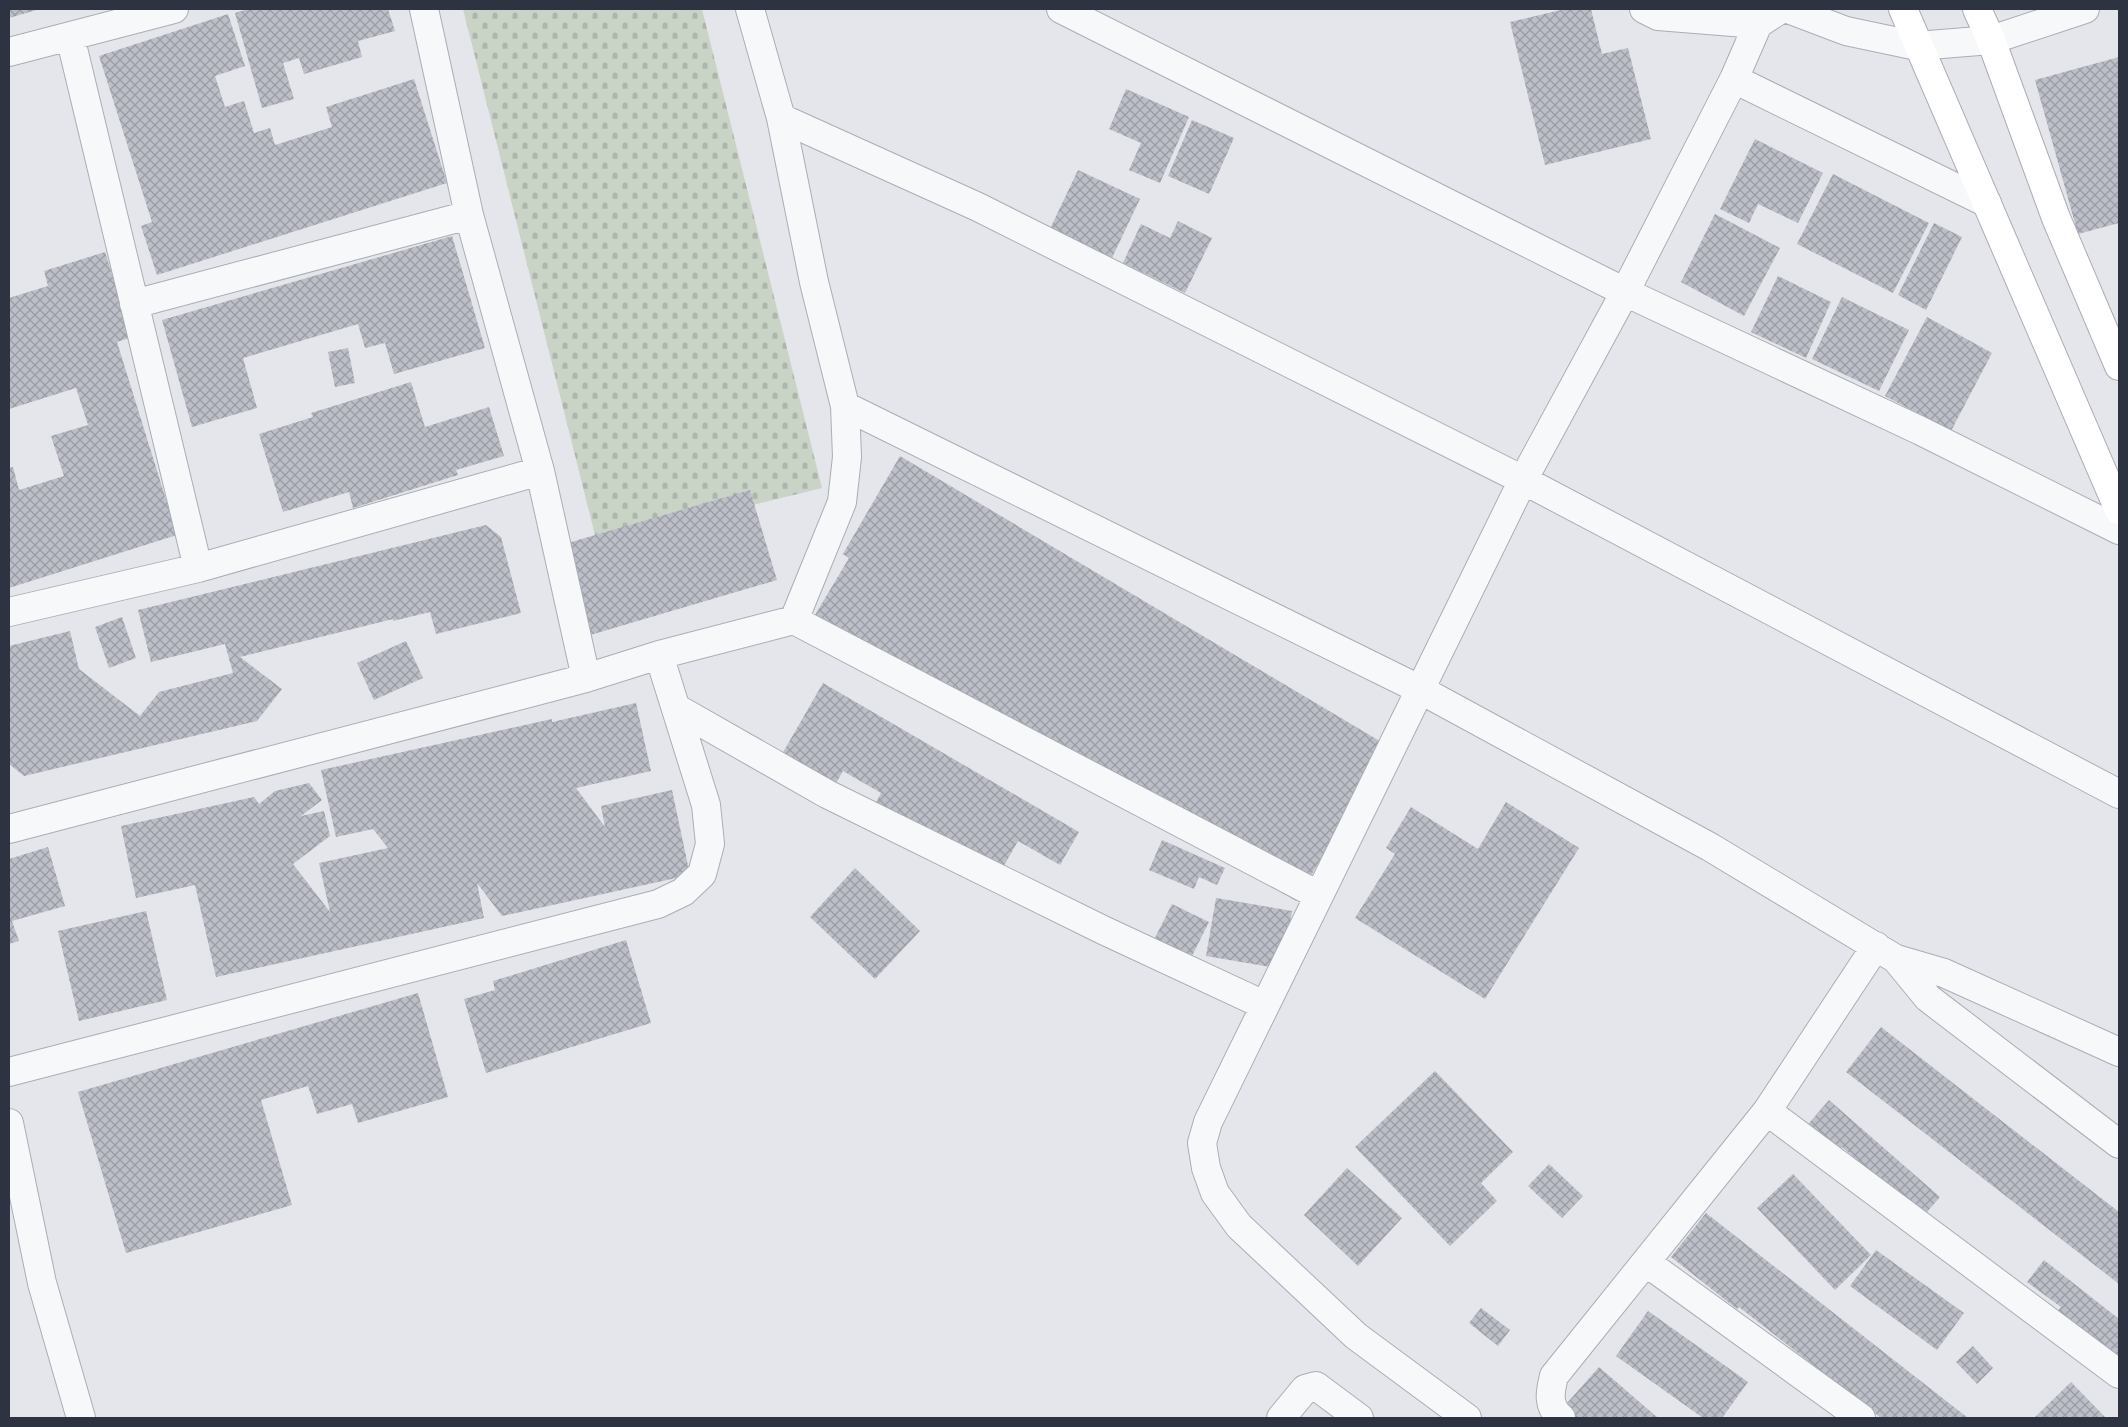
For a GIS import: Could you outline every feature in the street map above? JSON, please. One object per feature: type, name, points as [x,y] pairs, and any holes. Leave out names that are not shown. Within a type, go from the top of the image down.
[{"type":"main road","points":[[1903,9],[1917,46],[1987,203],[2119,510]]},
{"type":"main road","points":[[1977,9],[1991,40],[2056,218],[2119,366]]},
{"type":"street","points":[[9,52],[174,9]]},
{"type":"street","points":[[424,9],[469,215],[540,471],[586,678]]},
{"type":"street","points":[[750,9],[781,118],[814,282],[845,406],[847,457],[842,502],[794,620]]},
{"type":"street","points":[[1060,9],[1625,292],[1921,431],[2119,530]]},
{"type":"street","points":[[1644,9],[1658,16],[1727,14],[1758,24]]},
{"type":"street","points":[[1467,1418],[1356,1336],[1238,1226],[1215,1193],[1206,1168],[1202,1143],[1208,1122],[1264,1005],[1523,480],[1625,292],[1734,79],[1758,24],[1781,9]]},
{"type":"street","points":[[1788,9],[1846,32],[1917,46],[1991,40],[2085,9]]},
{"type":"street","points":[[70,36],[198,568]]},
{"type":"street","points":[[1734,79],[1987,203]]},
{"type":"street","points":[[781,118],[978,207],[1523,480],[2119,794]]},
{"type":"street","points":[[134,304],[469,215]]},
{"type":"street","points":[[845,406],[1419,689],[1710,847],[1886,952],[1944,973],[2119,1052]]},
{"type":"street","points":[[9,612],[198,568],[540,471]]},
{"type":"street","points":[[9,828],[586,678],[659,655],[794,620],[1318,895]]},
{"type":"street","points":[[9,1072],[658,904],[683,892],[702,874],[710,844],[706,805],[659,655]]},
{"type":"street","points":[[676,708],[826,794],[1103,930],[1264,1005]]},
{"type":"street","points":[[1561,1418],[1551,1406],[1550,1394],[1554,1376],[1767,1112],[1886,952]]},
{"type":"street","points":[[1886,952],[1928,998],[2119,1144]]},
{"type":"street","points":[[1767,1112],[2119,1374]]},
{"type":"street","points":[[9,1123],[42,1283],[81,1418]]},
{"type":"street","points":[[1647,1263],[1861,1418]]},
{"type":"street","points":[[1281,1418],[1305,1389],[1316,1386],[1359,1418]]},
{"type":"green space","points":[[463,9],[702,9],[822,488],[597,543]]},
{"type":"building","points":[[9,9],[40,9],[9,18]]},
{"type":"building","points":[[248,9],[388,9],[395,31],[358,41],[362,57],[304,74],[299,58],[283,63],[294,99],[262,108],[235,13]]},
{"type":"building","points":[[1565,9],[1591,9],[1602,54],[1628,48],[1651,139],[1545,165],[1510,22]]},
{"type":"building","points":[[228,14],[245,66],[215,76],[225,107],[244,101],[254,133],[270,128],[275,145],[332,127],[326,107],[414,79],[447,183],[157,275],[141,226],[152,222],[99,56]]},
{"type":"building","points":[[2119,57],[2119,223],[2078,234],[2035,80]]},
{"type":"building","points":[[1126,89],[1189,117],[1160,183],[1129,170],[1141,143],[1109,129]]},
{"type":"building","points":[[1192,120],[1234,138],[1209,194],[1168,176]]},
{"type":"building","points":[[1755,139],[1823,173],[1798,223],[1758,204],[1749,223],[1720,209]]},
{"type":"building","points":[[1078,170],[1140,199],[1111,260],[1049,231]]},
{"type":"building","points":[[1833,174],[1929,223],[1893,293],[1797,244]]},
{"type":"building","points":[[1715,214],[1780,248],[1744,316],[1681,282]]},
{"type":"building","points":[[1178,221],[1212,238],[1185,293],[1123,263],[1141,224],[1170,238]]},
{"type":"building","points":[[1934,223],[1962,237],[1926,310],[1898,295]]},
{"type":"building","points":[[452,236],[485,348],[394,374],[385,343],[365,348],[358,324],[243,358],[257,408],[192,427],[162,320]]},
{"type":"building","points":[[105,252],[132,337],[117,342],[177,535],[9,588],[9,468],[13,467],[19,490],[64,476],[51,436],[88,425],[76,388],[9,409],[9,298],[48,286],[44,271]]},
{"type":"building","points":[[1778,276],[1831,302],[1806,358],[1751,332]]},
{"type":"building","points":[[1842,297],[1909,330],[1879,391],[1812,359]]},
{"type":"building","points":[[1927,317],[1992,353],[1951,431],[1885,396]]},
{"type":"building","points":[[348,348],[355,383],[335,387],[328,352]]},
{"type":"building","points":[[411,382],[425,427],[489,407],[504,456],[456,470],[458,475],[353,508],[349,492],[283,512],[259,434],[313,417],[311,413]]},
{"type":"building","points":[[900,456],[1383,743],[1354,791],[1359,794],[1296,901],[815,615],[849,558],[843,554]]},
{"type":"building","points":[[750,490],[777,580],[580,638],[554,547]]},
{"type":"building","points":[[486,525],[501,537],[521,613],[436,634],[430,612],[393,621],[393,619],[240,657],[282,689],[257,721],[24,776],[9,764],[9,646],[70,631],[79,669],[140,716],[159,692],[233,673],[225,644],[151,662],[138,610]]},
{"type":"building","points":[[122,617],[136,658],[109,668],[95,627]]},
{"type":"building","points":[[406,641],[423,678],[374,700],[357,663]]},
{"type":"building","points":[[823,683],[1079,832],[1060,865],[1018,841],[997,878],[874,806],[881,793],[843,771],[831,792],[778,761]]},
{"type":"building","points":[[636,703],[651,771],[576,788],[605,827],[601,806],[672,790],[690,875],[502,916],[477,883],[484,918],[216,977],[195,885],[136,898],[121,826],[254,797],[259,804],[275,791],[309,783],[322,800],[301,816],[324,811],[330,836],[293,864],[330,912],[319,863],[388,848],[373,829],[336,837],[321,770],[552,719],[552,722]]},
{"type":"building","points":[[1506,802],[1579,848],[1485,999],[1355,918],[1395,854],[1386,848],[1411,807],[1478,849]]},
{"type":"building","points":[[1162,840],[1225,868],[1217,885],[1199,877],[1194,889],[1149,870]]},
{"type":"building","points":[[48,847],[65,906],[12,921],[19,941],[9,944],[9,859]]},
{"type":"building","points":[[855,868],[920,931],[875,979],[810,917]]},
{"type":"building","points":[[1216,898],[1292,911],[1282,969],[1206,956]]},
{"type":"building","points":[[1172,904],[1209,922],[1188,964],[1151,946]]},
{"type":"building","points":[[146,911],[167,1000],[79,1021],[58,931]]},
{"type":"building","points":[[626,940],[651,1023],[486,1073],[464,999],[495,990],[493,981]]},
{"type":"building","points":[[418,993],[448,1097],[358,1123],[352,1104],[317,1114],[308,1086],[261,1100],[292,1205],[126,1253],[78,1092]]},
{"type":"building","points":[[1881,1027],[2119,1212],[2119,1284],[1846,1072]]},
{"type":"building","points":[[1435,1071],[1513,1152],[1481,1183],[1497,1201],[1450,1246],[1355,1147]]},
{"type":"building","points":[[1829,1100],[1940,1197],[1908,1234],[1857,1189],[1871,1172],[1842,1147],[1822,1170],[1791,1144]]},
{"type":"building","points":[[1549,1164],[1583,1196],[1562,1218],[1528,1186]]},
{"type":"building","points":[[1347,1168],[1402,1218],[1358,1266],[1304,1215]]},
{"type":"building","points":[[1793,1174],[1871,1255],[1835,1290],[1757,1208]]},
{"type":"building","points":[[1706,1213],[1968,1418],[1881,1418],[1739,1307],[1737,1309],[1671,1257]]},
{"type":"building","points":[[1876,1250],[1964,1313],[1937,1350],[1850,1286]]},
{"type":"building","points":[[2044,1260],[2119,1319],[2119,1359],[2043,1330],[2061,1307],[2027,1282]]},
{"type":"building","points":[[1481,1308],[1510,1330],[1498,1346],[1469,1323]]},
{"type":"building","points":[[1648,1311],[1748,1382],[1722,1418],[1703,1418],[1616,1356]]},
{"type":"building","points":[[1973,1346],[1993,1368],[1977,1384],[1956,1362]]},
{"type":"building","points":[[1599,1367],[1658,1418],[1569,1418],[1560,1411]]},
{"type":"building","points":[[2071,1382],[2106,1418],[2035,1417]]}]
